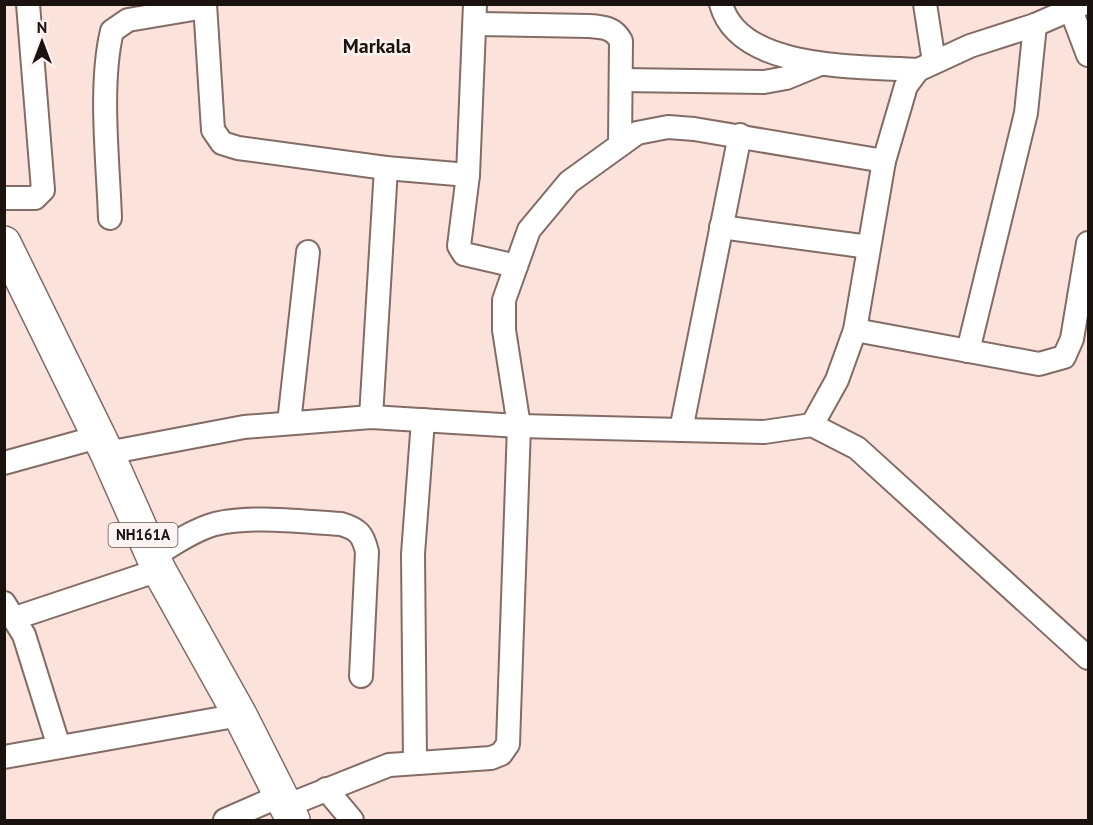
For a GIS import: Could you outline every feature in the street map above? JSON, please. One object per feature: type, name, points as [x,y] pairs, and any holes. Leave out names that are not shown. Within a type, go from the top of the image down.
[{"type":"highway","name":"NH161A","points":[[4,243],[102,445],[156,563],[240,715],[275,810]]},
{"type":"street","points":[[4,198],[35,198],[43,190],[28,4]]},
{"type":"street","points":[[721,4],[726,21],[757,45],[802,61],[926,66]]},
{"type":"street","points":[[925,4],[926,66]]},
{"type":"street","points":[[110,218],[107,101],[109,45],[112,31],[128,20],[205,6],[213,130],[222,142],[238,148],[386,168],[468,175]]},
{"type":"street","points":[[812,426],[837,380],[855,330],[884,161],[906,86],[926,66],[970,46],[1035,25],[1077,8],[1089,55]]},
{"type":"street","points":[[516,266],[464,254],[459,246],[468,175],[475,14],[605,28],[616,32],[621,41],[620,144]]},
{"type":"street","points":[[968,351],[1026,113],[1035,25]]},
{"type":"street","points":[[621,80],[764,82],[786,78],[821,63]]},
{"type":"street","points":[[225,820],[275,810],[369,771],[415,762],[491,758],[501,754],[508,744],[519,426],[504,330],[504,300],[529,230],[569,182],[637,133],[668,127],[740,135],[884,161]]},
{"type":"street","points":[[681,430],[740,135]]},
{"type":"street","points":[[371,417],[386,168]]},
{"type":"street","points":[[721,227],[869,247]]},
{"type":"street","points":[[855,330],[1039,364],[1064,357],[1072,339],[1089,243]]},
{"type":"street","points":[[289,423],[308,252]]},
{"type":"street","points":[[4,463],[102,445],[244,427],[371,417],[519,426],[764,432],[812,426],[857,448],[1089,658]]},
{"type":"street","points":[[415,762],[413,554],[423,420]]},
{"type":"street","points":[[59,747],[24,635],[10,611],[156,563],[199,531],[231,522],[321,523],[354,528],[364,536],[367,552],[361,676]]},
{"type":"street","points":[[4,757],[240,715]]},
{"type":"street","points":[[326,789],[352,820]]},
{"type":"district","name":"Markala","points":[[377,46]]}]
